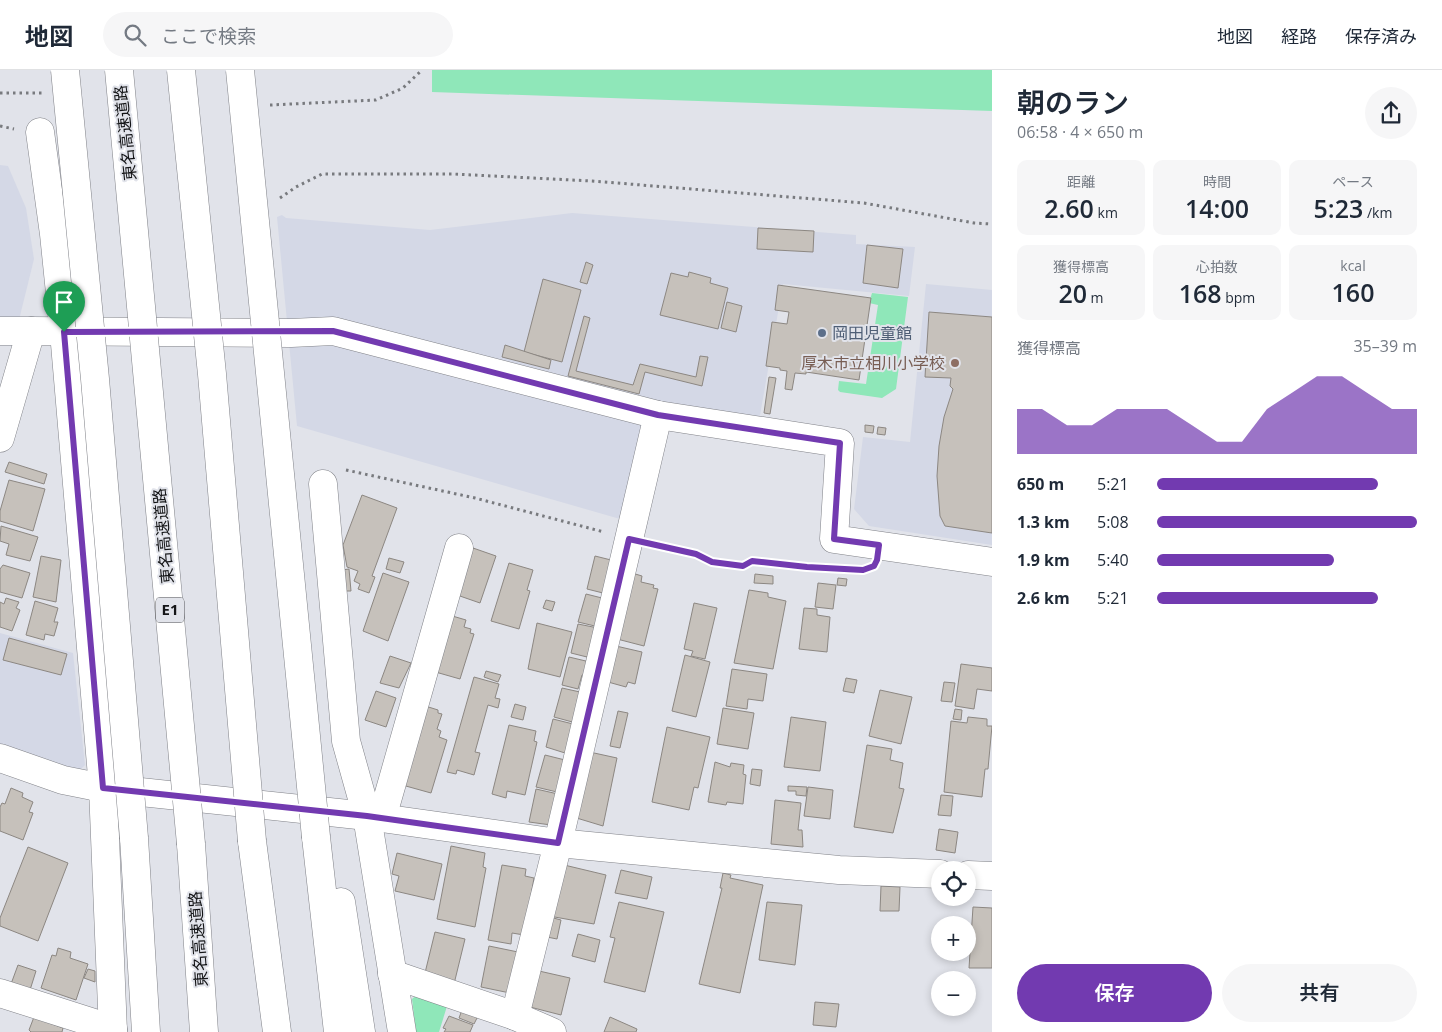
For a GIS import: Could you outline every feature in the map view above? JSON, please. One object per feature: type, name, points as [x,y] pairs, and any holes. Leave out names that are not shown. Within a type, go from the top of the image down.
[{"type":"main road","points":[[65,70],[100,439],[134,838],[146,1032]]},
{"type":"main road","name":"東名高速道路","points":[[119,70],[191,844],[204,1032]]},
{"type":"main road","points":[[181,70],[212,374],[252,841],[265,1032]]},
{"type":"main road","points":[[240,70],[305,723],[324,838],[362,1032]]},
{"type":"main road","points":[[0,993],[113,1030],[103,788],[64,332],[54,234],[40,132]]},
{"type":"main road","points":[[0,331],[333,331],[658,415],[840,443],[834,539],[992,562]]},
{"type":"main road","points":[[0,438],[31,331]]},
{"type":"main road","points":[[515,1016],[558,843],[658,415]]},
{"type":"main road","points":[[323,484],[346,741],[375,817],[392,974],[402,1032]]},
{"type":"main road","points":[[375,817],[459,548]]},
{"type":"main road","points":[[0,758],[63,780],[103,788],[375,817],[558,843],[839,870],[931,874]]},
{"type":"main road","points":[[324,838],[338,1032]]},
{"type":"main road","points":[[252,841],[277,1032]]},
{"type":"main road","points":[[191,844],[192,1032]]},
{"type":"main road","points":[[976,875],[992,876]]},
{"type":"main road","points":[[392,974],[515,1016],[552,1032]]},
{"type":"path","points":[[322,174],[453,174],[732,190],[864,203],[974,223],[992,224]]},
{"type":"path","points":[[323,484],[322,470],[346,470],[475,498],[629,539],[696,554],[712,562],[743,566],[752,561],[844,569]]},
{"type":"shaded area","points":[[0,165],[8,166],[26,208],[34,259],[19,320],[0,317]]},
{"type":"shaded area","points":[[572,213],[856,235],[856,244],[915,247],[909,296],[783,284],[759,421],[656,407],[627,521],[297,426],[277,217],[282,215],[286,218],[430,230]]},
{"type":"shaded area","name":"厚木市立相川小学校","points":[[926,284],[992,290],[992,545],[869,526],[854,509],[863,437],[910,442]]},
{"type":"shaded area","points":[[0,633],[73,653],[85,765],[78,772],[0,748]]},
{"type":"green space","points":[[432,70],[992,70],[992,111],[432,92]]},
{"type":"green space","points":[[872,293],[908,297],[896,389],[882,398],[840,392],[838,390],[839,381],[866,384],[878,305],[869,303]]},
{"type":"green space","points":[[419,993],[448,1003],[439,1032],[416,1032],[412,999]]},
{"type":"building","points":[[758,228],[814,231],[813,252],[757,249]]},
{"type":"building","points":[[867,245],[903,249],[898,288],[863,283]]},
{"type":"building","points":[[586,262],[593,265],[587,284],[580,282]]},
{"type":"building","points":[[689,272],[711,278],[710,283],[728,288],[718,329],[660,315],[671,273],[688,277]]},
{"type":"building","points":[[543,279],[581,290],[562,362],[524,352]]},
{"type":"building","name":"岡田児童館","points":[[778,285],[871,298],[859,380],[806,372],[806,374],[795,373],[792,390],[785,389],[787,371],[766,366],[772,322],[787,324],[789,312],[775,310]]},
{"type":"building","points":[[727,302],[742,306],[736,332],[721,328]]},
{"type":"building","points":[[929,312],[992,317],[992,533],[945,526],[940,516],[937,476],[939,446],[944,417],[953,389],[950,386],[951,378],[925,377]]},
{"type":"building","points":[[584,316],[590,318],[576,371],[633,385],[640,364],[696,377],[700,356],[708,357],[702,386],[645,372],[639,394],[568,376]]},
{"type":"building","points":[[505,345],[551,360],[549,369],[502,357]]},
{"type":"building","points":[[769,377],[776,378],[770,414],[764,413]]},
{"type":"building","points":[[865,425],[874,426],[873,433],[865,432]]},
{"type":"building","points":[[878,427],[886,428],[885,435],[877,434]]},
{"type":"building","points":[[9,462],[47,474],[44,484],[5,472]]},
{"type":"building","points":[[9,480],[45,489],[33,531],[0,521],[0,511]]},
{"type":"building","points":[[362,495],[397,508],[372,576],[375,577],[369,593],[358,589],[360,584],[354,581],[358,571],[347,567],[343,545]]},
{"type":"building","points":[[1,526],[38,537],[30,561],[6,555],[9,544],[0,541]]},
{"type":"building","points":[[473,548],[496,556],[480,603],[457,595]]},
{"type":"building","points":[[41,556],[61,560],[56,602],[33,597]]},
{"type":"building","points":[[595,556],[615,561],[607,594],[587,589]]},
{"type":"building","points":[[389,558],[404,562],[400,573],[386,569]]},
{"type":"building","points":[[509,563],[533,570],[527,590],[530,591],[519,629],[491,621]]},
{"type":"building","points":[[3,565],[30,573],[22,598],[0,592],[0,569]]},
{"type":"building","points":[[349,569],[351,591],[344,591],[342,570]]},
{"type":"building","points":[[383,573],[409,582],[388,641],[363,631]]},
{"type":"building","points":[[632,573],[642,576],[641,582],[654,585],[653,588],[658,589],[644,646],[617,639]]},
{"type":"building","points":[[755,574],[773,576],[773,584],[754,583]]},
{"type":"building","points":[[838,578],[847,579],[846,586],[837,585]]},
{"type":"building","points":[[818,583],[836,585],[833,609],[815,607]]},
{"type":"building","points":[[749,590],[768,593],[768,597],[786,601],[773,669],[734,663]]},
{"type":"building","points":[[586,594],[606,599],[599,627],[578,622]]},
{"type":"building","points":[[6,598],[19,602],[16,608],[20,610],[12,631],[0,627],[0,602],[4,604]]},
{"type":"building","points":[[546,600],[555,602],[552,611],[543,608]]},
{"type":"building","points":[[35,601],[58,608],[54,622],[58,622],[54,636],[45,634],[44,640],[26,635]]},
{"type":"building","points":[[694,603],[717,608],[705,659],[691,656],[693,651],[684,649]]},
{"type":"building","points":[[804,608],[817,609],[817,615],[830,617],[827,652],[799,649]]},
{"type":"building","points":[[449,615],[466,620],[464,627],[471,629],[470,633],[474,634],[460,679],[432,671]]},
{"type":"building","points":[[537,623],[572,632],[560,677],[528,669]]},
{"type":"building","points":[[578,624],[598,628],[587,657],[571,653]]},
{"type":"building","points":[[9,638],[67,654],[61,675],[3,660]]},
{"type":"building","points":[[616,646],[642,652],[635,684],[628,682],[626,687],[608,682]]},
{"type":"building","points":[[685,655],[710,662],[696,717],[672,711]]},
{"type":"building","points":[[390,656],[411,663],[399,688],[380,683]]},
{"type":"building","points":[[569,657],[590,662],[586,676],[582,675],[578,689],[562,685]]},
{"type":"building","points":[[961,664],[992,668],[992,691],[977,689],[974,709],[955,706]]},
{"type":"building","points":[[732,669],[767,674],[763,701],[748,699],[747,709],[726,706]]},
{"type":"building","points":[[486,671],[501,675],[498,682],[484,677]]},
{"type":"building","points":[[474,677],[499,684],[495,698],[500,699],[498,708],[488,705],[475,752],[480,753],[474,775],[457,770],[456,774],[447,772]]},
{"type":"building","points":[[846,678],[857,680],[854,693],[843,691]]},
{"type":"building","points":[[944,682],[955,683],[952,702],[941,701]]},
{"type":"building","points":[[562,688],[580,692],[576,723],[554,717]]},
{"type":"building","points":[[880,690],[912,697],[901,744],[869,736]]},
{"type":"building","points":[[376,691],[396,698],[386,727],[365,720]]},
{"type":"building","points":[[419,704],[438,710],[438,713],[442,714],[437,729],[441,731],[439,737],[447,740],[431,793],[395,783]]},
{"type":"building","points":[[515,704],[526,707],[523,720],[511,717]]},
{"type":"building","points":[[723,708],[754,713],[748,749],[717,744]]},
{"type":"building","points":[[955,709],[962,710],[961,720],[953,719]]},
{"type":"building","points":[[618,711],[628,713],[620,748],[610,746]]},
{"type":"building","points":[[791,717],[826,722],[820,771],[784,767]]},
{"type":"building","points":[[968,717],[987,719],[987,726],[992,726],[988,769],[985,769],[982,797],[944,792],[951,721],[967,723]]},
{"type":"building","points":[[553,719],[573,724],[565,753],[546,747]]},
{"type":"building","points":[[509,725],[536,731],[534,741],[537,742],[525,795],[507,791],[506,798],[492,794]]},
{"type":"building","points":[[667,727],[710,737],[698,788],[694,787],[689,810],[652,802]]},
{"type":"building","points":[[867,745],[892,749],[890,760],[903,763],[899,788],[904,789],[893,833],[854,827]]},
{"type":"building","points":[[585,751],[617,758],[603,826],[570,816]]},
{"type":"building","points":[[545,755],[565,760],[557,792],[536,787]]},
{"type":"building","points":[[715,762],[730,767],[731,763],[744,765],[743,774],[746,775],[743,804],[727,802],[726,805],[708,802]]},
{"type":"building","points":[[752,769],[762,770],[760,786],[750,784]]},
{"type":"building","points":[[788,786],[807,787],[806,796],[796,795],[796,791],[788,791]]},
{"type":"building","points":[[808,787],[833,790],[830,819],[804,816]]},
{"type":"building","points":[[11,788],[23,793],[22,797],[33,802],[29,812],[33,813],[23,840],[0,831],[0,807],[2,803],[5,804]]},
{"type":"building","points":[[536,789],[558,794],[551,825],[529,822]]},
{"type":"building","points":[[941,795],[953,796],[951,816],[938,815]]},
{"type":"building","points":[[775,800],[801,803],[798,830],[802,830],[803,847],[771,844]]},
{"type":"building","points":[[939,829],[958,832],[955,853],[936,850]]},
{"type":"building","points":[[451,846],[485,853],[483,867],[486,868],[475,927],[437,919]]},
{"type":"building","points":[[28,847],[68,863],[38,941],[0,926],[0,918]]},
{"type":"building","points":[[397,853],[442,864],[434,900],[395,891],[399,876],[392,874]]},
{"type":"building","points":[[560,864],[606,875],[594,924],[549,916]]},
{"type":"building","points":[[502,865],[526,869],[525,876],[534,878],[524,935],[512,933],[511,944],[488,940]]},
{"type":"building","points":[[621,870],[652,877],[647,899],[615,893]]},
{"type":"building","points":[[723,873],[731,875],[730,878],[763,885],[740,993],[699,984],[722,888],[720,888]]},
{"type":"building","points":[[881,886],[900,887],[899,911],[880,911]]},
{"type":"building","points":[[619,902],[664,912],[645,992],[604,982],[615,938],[610,937]]},
{"type":"building","points":[[767,902],[802,905],[795,965],[759,960]]},
{"type":"building","points":[[973,907],[992,908],[992,968],[969,968],[969,961],[976,961],[976,916],[972,916]]},
{"type":"building","points":[[546,916],[561,920],[557,939],[542,936]]},
{"type":"building","points":[[435,932],[465,939],[454,984],[424,977]]},
{"type":"building","points":[[578,934],[600,940],[595,962],[572,956]]},
{"type":"building","points":[[489,946],[518,952],[510,993],[481,987]]},
{"type":"building","points":[[58,948],[71,952],[70,958],[88,964],[76,1000],[41,988],[52,955],[56,956]]},
{"type":"building","points":[[18,965],[36,971],[30,990],[11,984]]},
{"type":"building","points":[[88,969],[95,971],[95,982],[84,978]]},
{"type":"building","points":[[539,971],[570,978],[561,1015],[530,1007]]},
{"type":"building","points":[[815,1002],[839,1004],[836,1027],[813,1025]]},
{"type":"building","points":[[462,1010],[478,1016],[474,1024],[459,1018]]},
{"type":"building","points":[[449,1016],[473,1025],[470,1032],[444,1032],[446,1029],[443,1028]]},
{"type":"building","points":[[34,1017],[63,1028],[62,1032],[31,1032],[29,1030]]},
{"type":"building","points":[[610,1017],[637,1029],[636,1032],[604,1032]]},
{"type":"place","name":"岡田児童館","points":[[822,333]]},
{"type":"place","name":"厚木市立相川小学校","points":[[955,363]]},
{"type":"route","points":[[333,331],[658,415],[840,443],[834,539],[879,545],[877,560],[874,566],[863,570],[807,567],[752,561],[743,566],[712,562],[696,554],[629,539],[558,843],[367,816],[103,788],[64,332],[291,333],[333,331]]}]
